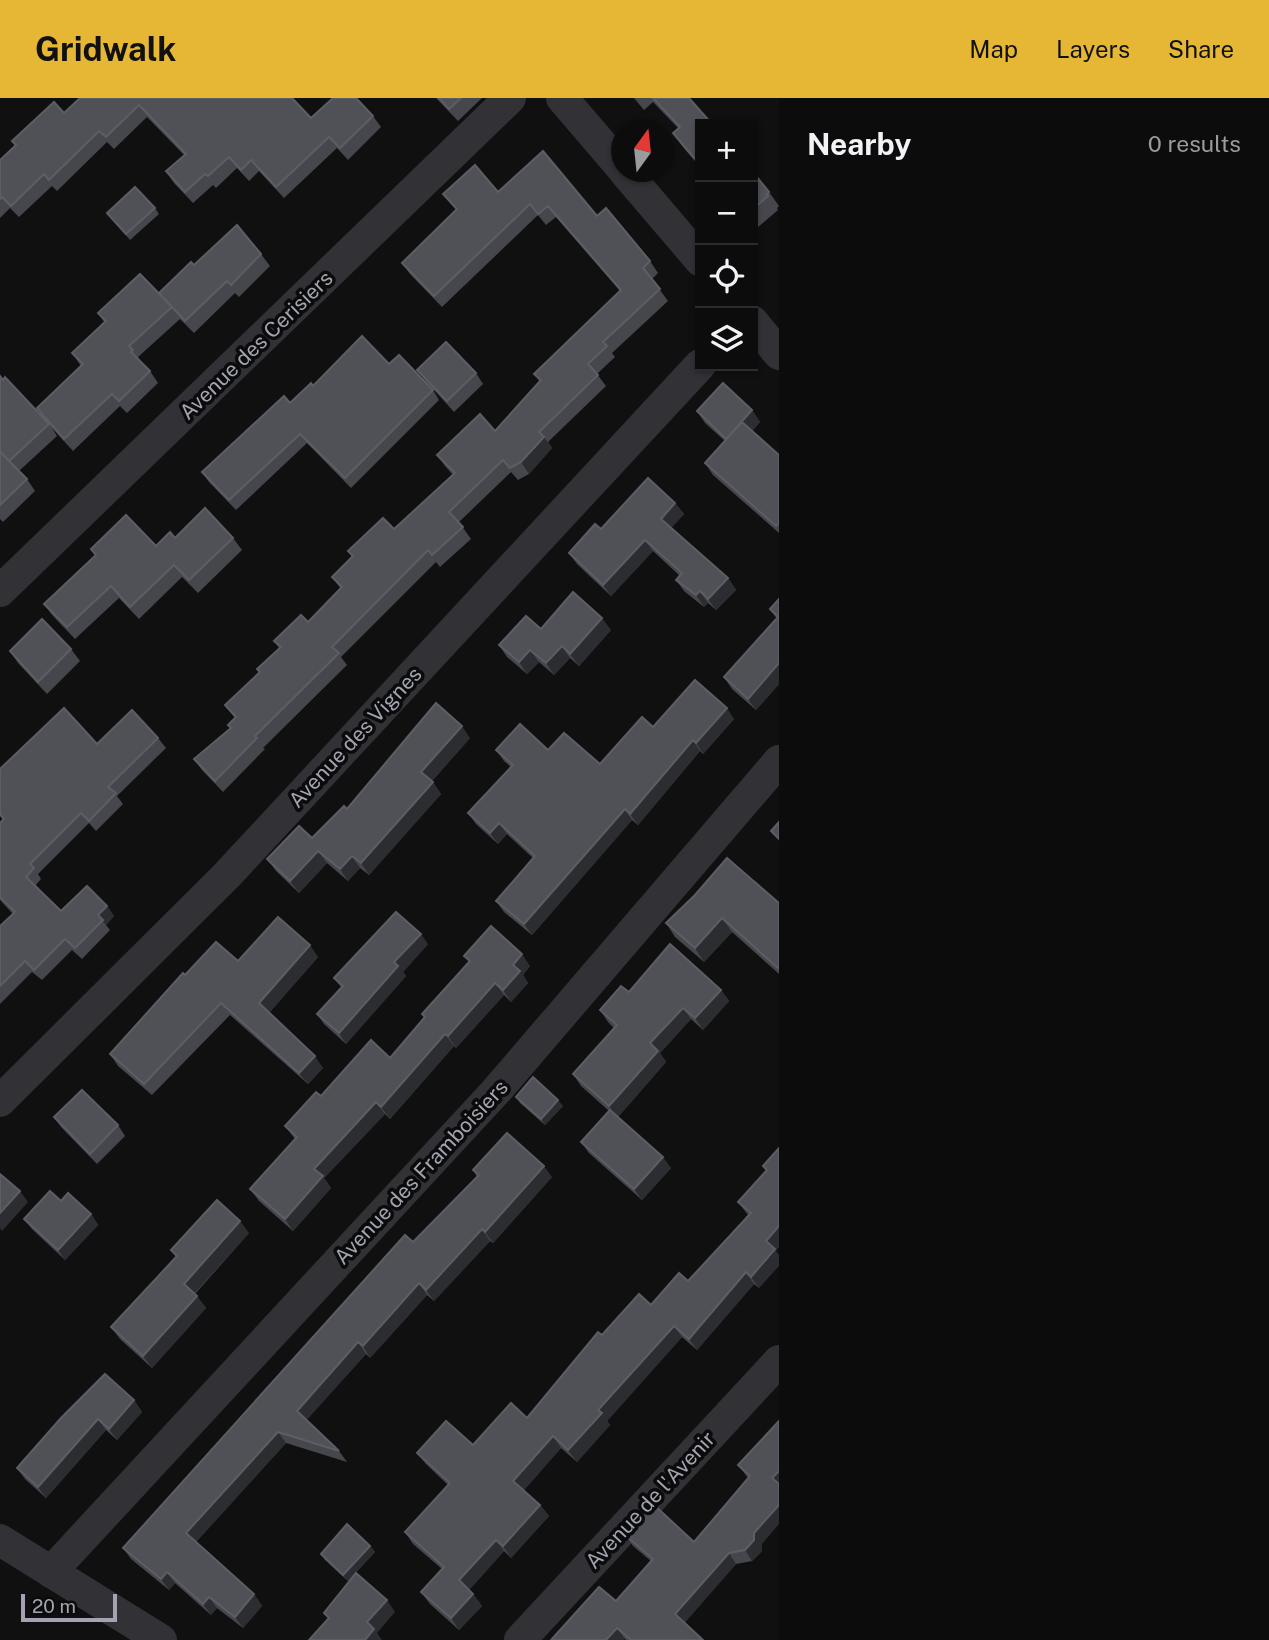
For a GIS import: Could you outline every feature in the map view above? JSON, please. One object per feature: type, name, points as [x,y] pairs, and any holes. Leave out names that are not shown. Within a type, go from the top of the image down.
[{"type":"street","name":"Avenue des Cerisiers","points":[[0,591],[510,98]]},
{"type":"street","points":[[562,98],[611,156]]},
{"type":"street","points":[[633,182],[695,254]]},
{"type":"street","points":[[758,328],[779,354]]},
{"type":"street","name":"Avenue des Vignes","points":[[0,1101],[242,859],[695,370]]},
{"type":"street","name":"Avenue des Framboisiers","points":[[51,1572],[497,1090],[779,761]]},
{"type":"street","name":"Avenue de l'Avenir","points":[[520,1640],[779,1361]]},
{"type":"street","points":[[0,1540],[162,1640]]},
{"type":"building","points":[[80,98],[292,98],[311,118],[333,98],[356,98],[373,116],[340,148],[329,137],[276,187],[251,160],[241,170],[229,157],[185,192],[166,171],[186,154],[139,105],[106,137],[99,131],[49,180],[44,174],[11,206],[2,197],[0,199],[0,160],[16,145],[12,141],[54,102],[64,113]]},
{"type":"building","points":[[439,98],[461,98],[449,109]]},
{"type":"building","points":[[653,98],[689,98],[708,119],[695,119],[695,159],[674,134],[680,127]]},
{"type":"building","points":[[543,151],[597,216],[606,208],[650,261],[643,268],[660,289],[603,342],[607,346],[588,364],[598,375],[539,432],[544,437],[521,462],[510,468],[503,460],[449,512],[463,527],[432,555],[428,550],[332,647],[339,653],[255,736],[257,738],[215,781],[194,759],[231,728],[228,725],[236,717],[225,705],[260,672],[257,669],[281,647],[274,641],[301,615],[308,622],[342,587],[332,577],[353,556],[348,551],[383,518],[394,529],[455,473],[437,455],[480,414],[495,431],[541,380],[534,374],[621,290],[548,206],[538,214],[530,204],[434,296],[402,263],[457,209],[443,194],[475,165],[498,192]]},
{"type":"building","points":[[758,178],[769,192],[758,205]]},
{"type":"building","points":[[135,187],[155,208],[126,234],[107,213]]},
{"type":"building","points":[[237,225],[261,254],[231,285],[227,281],[185,321],[159,293],[191,262],[194,265]]},
{"type":"building","points":[[140,274],[172,307],[129,346],[133,350],[131,352],[150,371],[119,401],[112,394],[64,439],[37,408],[83,364],[72,353],[106,321],[98,313]]},
{"type":"building","points":[[362,336],[389,364],[399,355],[433,390],[345,478],[300,434],[229,500],[202,472],[284,396],[290,403],[311,383],[313,386]]},
{"type":"building","points":[[446,342],[476,373],[447,401],[417,370]]},
{"type":"building","points":[[0,376],[3,380],[5,377],[49,424],[9,461],[0,451]]},
{"type":"building","points":[[723,383],[752,410],[726,439],[697,411]]},
{"type":"building","points":[[742,422],[779,455],[779,523],[776,526],[705,463]]},
{"type":"building","points":[[0,452],[27,479],[0,505]]},
{"type":"building","points":[[648,478],[675,503],[661,519],[728,578],[708,599],[700,591],[696,595],[676,580],[682,573],[645,540],[603,585],[569,553],[595,524],[601,529]]},
{"type":"building","points":[[205,508],[233,538],[189,580],[174,565],[130,607],[111,586],[67,627],[44,604],[96,555],[91,549],[126,515],[156,546],[170,532],[175,538]]},
{"type":"building","points":[[573,592],[602,618],[570,654],[562,646],[546,663],[530,650],[519,662],[499,645],[526,616],[541,629]]},
{"type":"building","points":[[779,599],[779,663],[748,699],[724,677],[778,617],[770,609]]},
{"type":"building","points":[[42,619],[71,649],[38,682],[10,651]]},
{"type":"building","points":[[695,680],[727,708],[696,743],[693,740],[630,814],[625,809],[524,924],[496,901],[535,856],[499,823],[490,833],[468,813],[513,765],[496,750],[520,724],[548,750],[564,733],[600,764],[642,717],[653,727]]},
{"type":"building","points":[[436,703],[462,726],[421,772],[433,782],[361,863],[352,856],[340,869],[318,851],[290,881],[267,859],[299,826],[312,838],[344,806],[347,809]]},
{"type":"building","points":[[64,708],[97,744],[132,710],[158,738],[108,787],[116,793],[89,821],[81,813],[30,864],[34,868],[26,877],[61,911],[87,886],[107,906],[98,915],[103,920],[75,948],[65,939],[34,970],[25,961],[0,986],[0,926],[15,912],[0,897],[0,823],[4,819],[0,814],[0,769]]},
{"type":"building","points":[[779,822],[779,839],[771,831]]},
{"type":"building","points":[[727,858],[779,903],[779,969],[722,918],[695,948],[666,923]]},
{"type":"building","points":[[396,912],[421,934],[394,962],[398,966],[339,1033],[317,1014],[343,986],[334,978]]},
{"type":"building","points":[[278,917],[310,945],[259,1003],[315,1056],[299,1073],[221,1003],[144,1084],[110,1054],[183,973],[185,975],[216,942],[238,961]]},
{"type":"building","points":[[491,926],[522,954],[513,965],[520,971],[503,990],[495,983],[448,1036],[445,1034],[381,1107],[376,1102],[314,1169],[323,1176],[285,1219],[250,1189],[297,1137],[285,1126],[316,1092],[321,1096],[371,1040],[390,1058],[425,1017],[422,1014],[470,961],[464,956]]},
{"type":"building","points":[[670,944],[721,990],[695,1018],[683,1008],[650,1043],[658,1051],[609,1106],[573,1074],[617,1025],[600,1010],[621,986],[629,992]]},
{"type":"building","points":[[533,1077],[558,1100],[541,1119],[516,1097]]},
{"type":"building","points":[[82,1090],[118,1125],[90,1154],[54,1117]]},
{"type":"building","points":[[610,1110],[663,1157],[634,1189],[581,1142]]},
{"type":"building","points":[[507,1133],[544,1166],[485,1232],[482,1229],[426,1290],[419,1283],[363,1346],[358,1342],[297,1411],[339,1451],[278,1432],[186,1533],[254,1594],[235,1617],[209,1597],[203,1604],[167,1572],[161,1579],[123,1548],[405,1235],[413,1242],[479,1175],[473,1170]]},
{"type":"building","points":[[779,1148],[779,1226],[766,1241],[775,1249],[751,1277],[746,1272],[689,1339],[674,1326],[598,1410],[602,1413],[568,1450],[553,1436],[513,1481],[540,1505],[503,1546],[496,1540],[459,1580],[473,1594],[451,1618],[421,1592],[444,1567],[405,1532],[450,1483],[417,1453],[446,1421],[473,1445],[511,1403],[527,1418],[598,1332],[602,1335],[639,1294],[651,1305],[679,1273],[688,1281],[751,1213],[738,1202],[767,1170],[763,1166]]},
{"type":"building","points":[[0,1174],[20,1191],[0,1213]]},
{"type":"building","points":[[50,1191],[61,1201],[68,1193],[91,1214],[58,1250],[24,1219]]},
{"type":"building","points":[[217,1200],[240,1221],[184,1284],[197,1296],[143,1356],[111,1327],[177,1256],[171,1250]]},
{"type":"building","points":[[105,1374],[134,1400],[109,1429],[98,1419],[38,1487],[17,1468]]},
{"type":"building","points":[[779,1421],[779,1471],[772,1478],[779,1484],[779,1505],[754,1533],[754,1540],[745,1550],[729,1553],[675,1614],[703,1640],[631,1640],[617,1628],[606,1640],[551,1640],[599,1587],[616,1601],[653,1559],[625,1535],[653,1504],[694,1542],[750,1476],[738,1465]]},
{"type":"building","points":[[347,1524],[370,1546],[343,1575],[321,1554]]},
{"type":"building","points":[[356,1573],[387,1600],[367,1622],[374,1629],[365,1640],[309,1640],[329,1618],[324,1613]]}]
